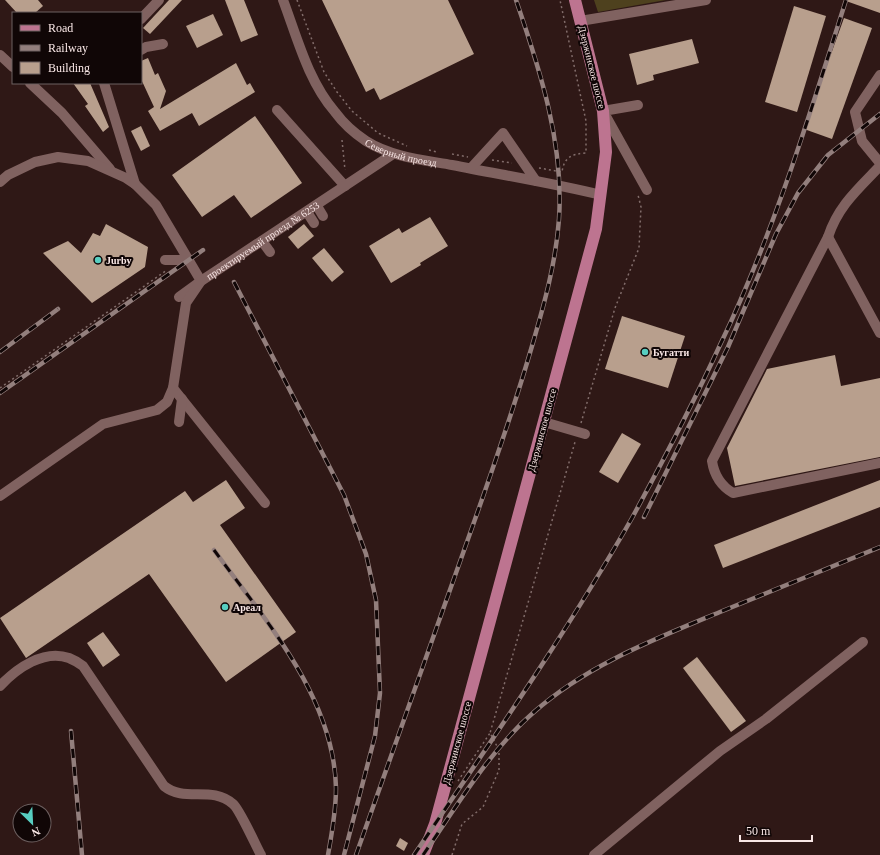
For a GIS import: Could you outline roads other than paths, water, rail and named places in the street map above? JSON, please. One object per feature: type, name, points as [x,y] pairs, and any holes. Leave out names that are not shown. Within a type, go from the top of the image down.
[{"type":"main road","name":"Дзержинское шоссе","points":[[423,855],[435,824],[596,229],[606,152],[603,111],[575,0]]},
{"type":"street","points":[[142,18],[159,0]]},
{"type":"street","name":"Северный проезд","points":[[283,0],[310,71],[334,112],[350,129],[366,142],[394,154],[601,195]]},
{"type":"street","points":[[580,22],[706,0]]},
{"type":"street","points":[[142,49],[146,47],[163,44]]},
{"type":"street","points":[[0,55],[12,67]]},
{"type":"street","points":[[880,75],[855,112],[862,141],[880,163]]},
{"type":"street","points":[[31,84],[62,113],[112,172]]},
{"type":"street","points":[[104,84],[135,184]]},
{"type":"street","points":[[638,104],[603,111],[647,190]]},
{"type":"street","points":[[276,110],[344,185]]},
{"type":"street","points":[[470,168],[503,133],[536,181]]},
{"type":"street","name":"проектируемый проезд № 6253","points":[[0,496],[103,424],[157,410],[167,402],[174,388],[186,303],[201,281],[317,206],[344,185],[394,154]]},
{"type":"street","points":[[0,182],[8,175],[35,162],[58,157],[88,161],[135,184],[156,205],[185,260],[201,281],[179,297]]},
{"type":"street","points":[[880,166],[847,201],[833,220],[828,237],[712,461],[713,469],[717,477],[727,489],[733,493],[740,493],[880,463]]},
{"type":"street","points":[[317,206],[323,216]]},
{"type":"street","points":[[307,212],[314,223]]},
{"type":"street","points":[[828,237],[880,332]]},
{"type":"street","points":[[262,241],[270,252]]},
{"type":"street","points":[[165,260],[185,260]]},
{"type":"street","points":[[174,388],[265,503]]},
{"type":"street","points":[[179,422],[182,399]]},
{"type":"street","points":[[544,422],[581,433]]},
{"type":"street","points":[[594,855],[720,750],[766,719],[863,642]]},
{"type":"street","points":[[0,686],[12,673],[25,664],[42,658],[55,656],[69,658],[83,666],[164,786],[172,793],[182,795],[206,793],[215,795],[234,804],[261,855]]},
{"type":"railway","points":[[356,855],[500,448],[532,346],[545,299],[555,251],[559,219],[560,191],[554,135],[534,53],[516,0]]},
{"type":"railway","points":[[414,855],[581,604],[632,518],[688,411],[710,367],[757,261],[804,132],[846,0]]},
{"type":"railway","points":[[644,517],[728,347],[776,234],[798,193],[828,155],[880,114]]},
{"type":"railway","points":[[0,393],[203,250]]},
{"type":"railway","points":[[234,282],[344,495],[366,554],[376,600],[380,693],[375,736],[344,855]]},
{"type":"railway","points":[[0,352],[58,309]]},
{"type":"railway","points":[[423,855],[474,780],[502,744],[534,712],[576,680],[622,654],[671,632],[880,547]]},
{"type":"railway","points":[[214,550],[274,632],[293,661],[310,691],[323,722],[332,755],[336,788],[335,814],[328,855]]},
{"type":"railway","points":[[71,731],[82,855]]},
{"type":"place","name":"Jurby","points":[[98,260]]},
{"type":"place","name":"Бугатти","points":[[645,352]]},
{"type":"place","name":"Ареал","points":[[225,607]]}]
